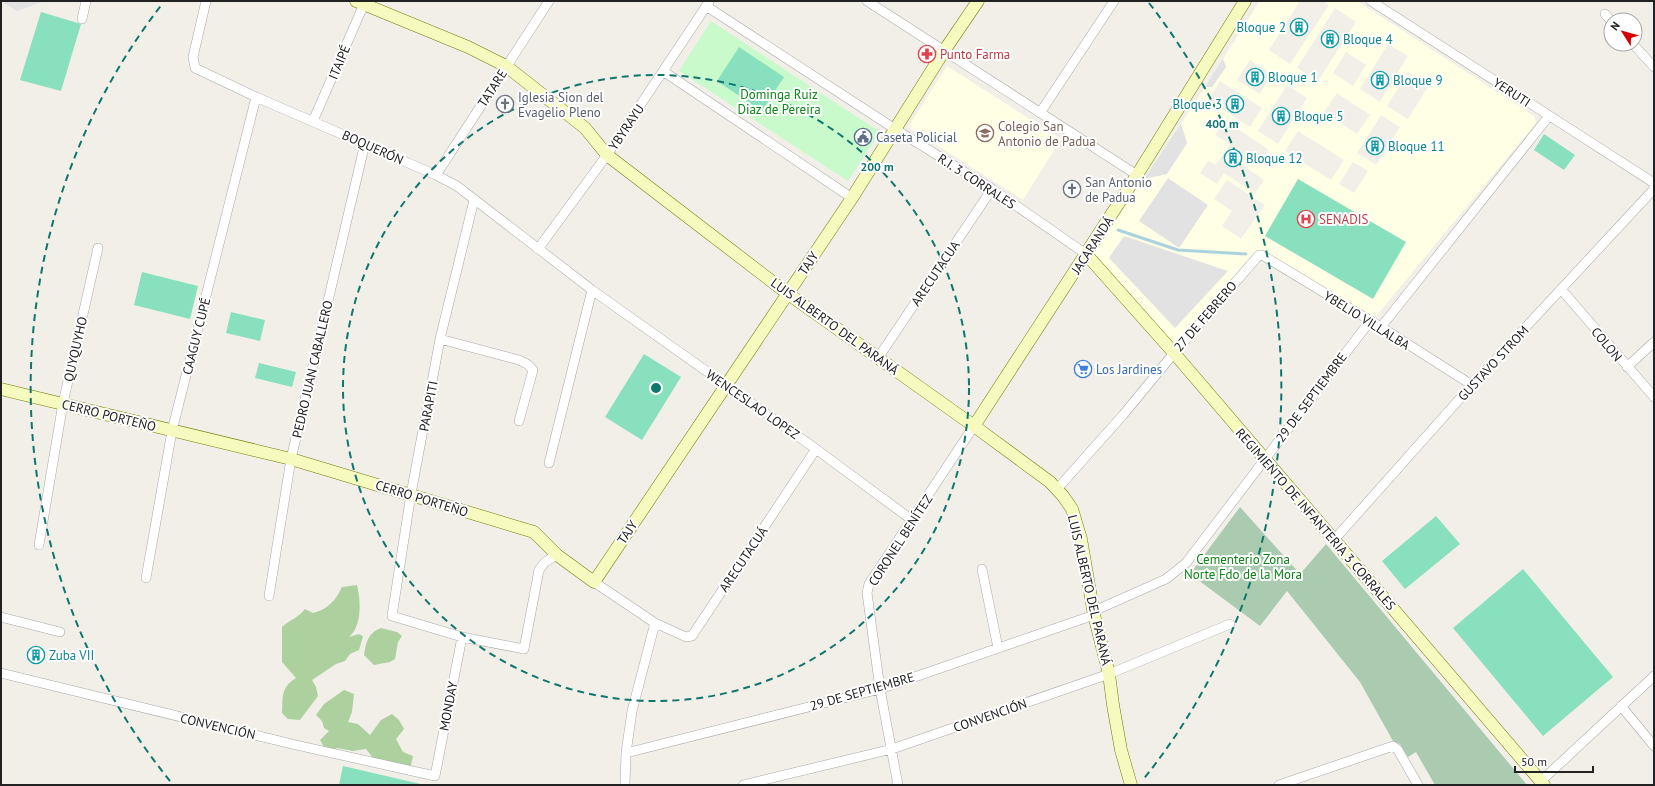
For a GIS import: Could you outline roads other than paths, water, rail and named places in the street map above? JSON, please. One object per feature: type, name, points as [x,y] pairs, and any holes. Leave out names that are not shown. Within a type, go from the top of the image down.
[{"type":"street","points":[[82,19],[86,1]]},
{"type":"street","name":"BOQUERÓN","points":[[206,1],[192,57],[195,68],[256,97],[365,143],[457,186],[592,290]]},
{"type":"street","name":"TATARE","points":[[436,175],[549,1]]},
{"type":"street","points":[[867,1],[1137,175]]},
{"type":"street","name":"TAJY","points":[[594,582],[852,198],[944,51],[978,1]]},
{"type":"street","points":[[1040,113],[1114,1]]},
{"type":"street","name":"JACARANDÁ","points":[[974,426],[1137,175],[1245,1]]},
{"type":"street","name":"YERUTI","points":[[1371,1],[1654,183]]},
{"type":"street","name":"LUIS ALBERTO DEL PARANÁ","points":[[360,3],[468,47],[506,66],[585,128],[607,155],[787,293],[974,426],[1050,482],[1057,489],[1072,509],[1077,524],[1094,613],[1109,674],[1121,750],[1131,785]]},
{"type":"street","name":"ITAIPÉ","points":[[313,121],[360,3]]},
{"type":"street","name":"YBYRAYU","points":[[538,249],[607,155],[708,3]]},
{"type":"street","name":"R.I. 3 CORRALES","points":[[708,3],[895,129],[992,189],[1086,254]]},
{"type":"street","points":[[1640,52],[1654,67]]},
{"type":"street","points":[[663,71],[852,198]]},
{"type":"street","name":"CAAGUY CUPÉ","points":[[146,578],[172,431],[256,97]]},
{"type":"street","points":[[1381,327],[1549,116]]},
{"type":"street","name":"PEDRO JUAN CABALLERO","points":[[268,596],[291,459],[365,143]]},
{"type":"street","name":"ARECUTACUA","points":[[878,358],[992,189]]},
{"type":"street","name":"GUSTAVO STROM","points":[[1334,540],[1472,385],[1654,189]]},
{"type":"street","name":"PARAPITI","points":[[462,637],[393,618],[391,614],[440,339],[474,200]]},
{"type":"street","name":"QUYQUYHO","points":[[39,545],[63,404],[98,248]]},
{"type":"street","name":"REGIMIENTO DE INFANTERIA 3 CORRALES","points":[[1086,254],[1174,352],[1543,783]]},
{"type":"street","name":"YBELIO VILLALBA","points":[[1262,255],[1381,327],[1472,385]]},
{"type":"street","name":"27 DE FEBRERO","points":[[1057,489],[1123,415],[1174,352],[1258,256],[1262,255]]},
{"type":"street","name":"COLON","points":[[1561,289],[1654,397]]},
{"type":"street","points":[[549,463],[592,290]]},
{"type":"street","name":"WENCESLAO LOPEZ","points":[[592,290],[816,448],[912,520]]},
{"type":"street","name":"29 DE SEPTIEMBRE","points":[[626,752],[880,689],[1094,613],[1166,579],[1186,563],[1370,321]]},
{"type":"street","points":[[440,339],[519,360],[527,364],[533,370],[519,421]]},
{"type":"street","points":[[1627,367],[1654,342]]},
{"type":"street","name":"CERRO PORTEÑO","points":[[1,389],[291,459],[412,494],[534,532],[557,555],[655,623]]},
{"type":"street","name":"CORONEL BENÍTEZ","points":[[898,785],[880,689],[867,593],[869,584],[974,426]]},
{"type":"street","name":"ARECUTACUÁ","points":[[655,623],[686,637],[692,636],[816,448]]},
{"type":"street","points":[[462,637],[524,649],[539,570],[545,562],[557,555]]},
{"type":"street","points":[[982,569],[998,648]]},
{"type":"street","points":[[1,617],[60,632]]},
{"type":"street","points":[[625,785],[626,752],[632,711],[655,623]]},
{"type":"street","name":"CONVENCIÓN","points":[[742,785],[892,749],[1109,674],[1230,624]]},
{"type":"street","name":"MONDAY","points":[[435,776],[462,637]]},
{"type":"street","name":"CONVENCIÓN","points":[[1,673],[296,745],[435,776]]},
{"type":"street","points":[[1543,783],[1621,706],[1654,676]]},
{"type":"street","points":[[1621,706],[1654,746]]},
{"type":"street","points":[[1279,785],[1393,746],[1398,750],[1418,785]]},
{"type":"waterway","points":[[1118,230],[1178,250],[1246,254]]},
{"type":"place","name":"Bloque 2","points":[[1299,27]]},
{"type":"place","name":"Bloque 4","points":[[1330,39]]},
{"type":"place","name":"Punto Farma","points":[[927,54]]},
{"type":"place","name":"Bloque 1","points":[[1255,77]]},
{"type":"place","name":"Bloque 9","points":[[1380,80]]},
{"type":"place","name":"Iglesia Sion del Evagelio Pleno","points":[[505,104]]},
{"type":"place","name":"Bloque 3","points":[[1235,104]]},
{"type":"place","name":"Bloque 5","points":[[1281,116]]},
{"type":"place","name":"Colegio San Antonio de Padua","points":[[985,133]]},
{"type":"place","name":"Caseta Policial","points":[[863,137]]},
{"type":"place","name":"Bloque 11","points":[[1375,146]]},
{"type":"place","name":"Bloque 12","points":[[1233,158]]},
{"type":"place","name":"San Antonio de Padua","points":[[1072,189]]},
{"type":"place","name":"SENADIS","points":[[1306,219]]},
{"type":"place","name":"Los Jardines","points":[[1083,369]]},
{"type":"place","name":"Zuba VII","points":[[36,655]]},
{"type":"park label","name":"Dominga Ruiz Diaz de Pereira","points":[[779,102]]},
{"type":"park label","name":"Cementerio Zona Norte Fdo de la Mora","points":[[1243,566]]}]
